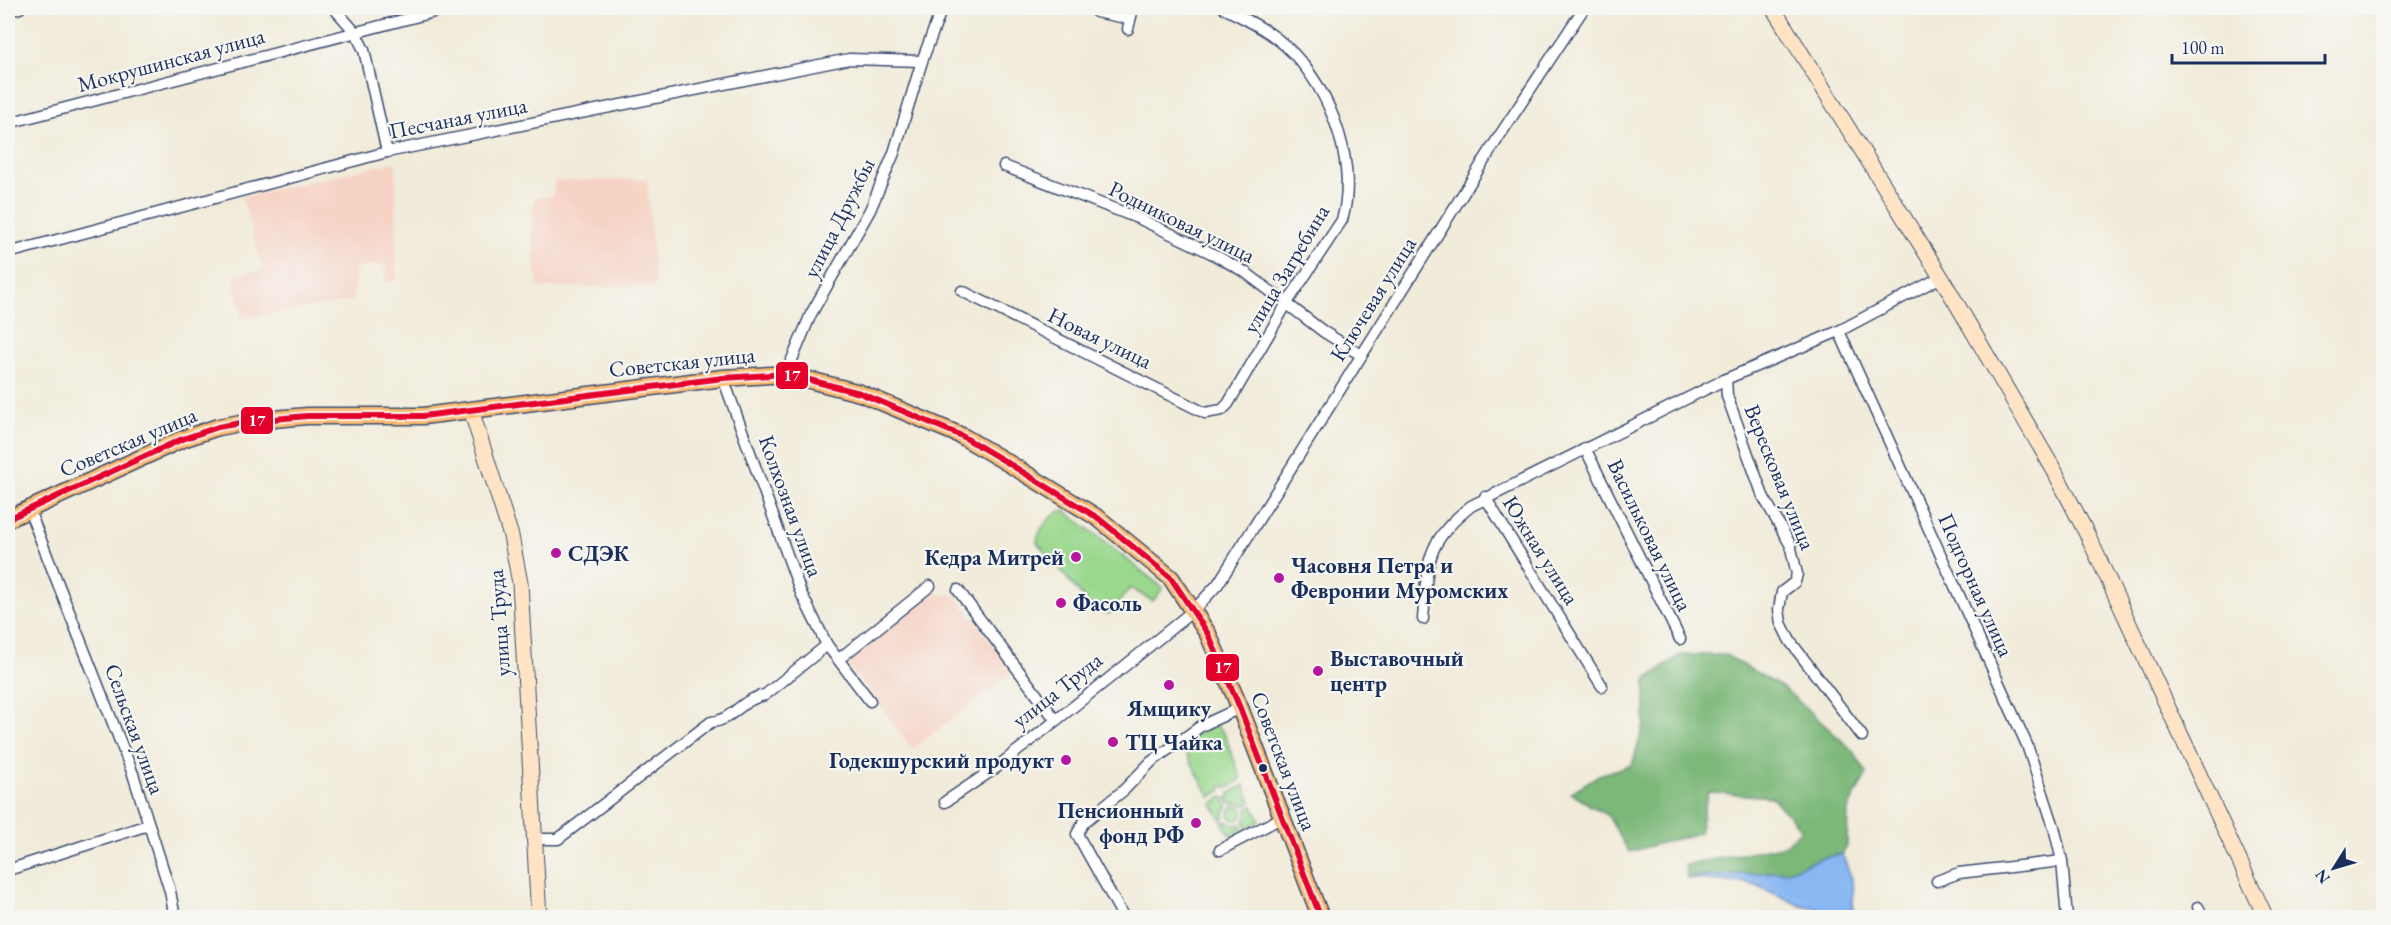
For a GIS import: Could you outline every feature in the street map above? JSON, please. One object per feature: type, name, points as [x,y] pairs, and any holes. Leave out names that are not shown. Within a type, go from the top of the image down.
[{"type":"main road","name":"Советская улица","points":[[8,519],[180,440],[218,428],[252,421],[307,416],[423,416],[723,378],[786,374],[860,393],[962,436],[1098,518],[1171,578],[1208,634],[1240,708],[1321,918]]},
{"type":"street","points":[[8,11],[20,8]]},
{"type":"street","points":[[334,8],[355,32],[364,50],[387,152]]},
{"type":"street","name":"Мокрушинская улица","points":[[8,123],[448,8]]},
{"type":"street","name":"улица Дружбы","points":[[786,374],[811,314],[870,210],[894,153],[922,61],[942,8]]},
{"type":"street","points":[[1096,12],[1129,24],[1133,8]]},
{"type":"street","name":"улица Загребина","points":[[1222,410],[1228,404],[1287,303],[1342,220],[1347,204],[1343,154],[1328,104],[1304,65],[1275,37],[1224,8]]},
{"type":"street","name":"Ключевая улица","points":[[1194,610],[1218,584],[1500,135],[1584,8]]},
{"type":"street","points":[[1773,8],[1941,277],[2054,470],[2088,536],[2266,918]]},
{"type":"street","name":"Песчаная улица","points":[[8,252],[387,152],[849,59],[922,61]]},
{"type":"street","name":"Родниковая улица","points":[[1004,166],[1140,219],[1200,248],[1245,272],[1324,332],[1361,355]]},
{"type":"street","points":[[1485,497],[1726,379],[1839,331],[1941,277]]},
{"type":"street","name":"Новая улица","points":[[962,291],[1205,413],[1222,410]]},
{"type":"street","name":"Подгорная улица","points":[[1839,331],[2026,745],[2046,796],[2062,861],[2067,918]]},
{"type":"street","name":"Колхозная улица","points":[[723,378],[801,593],[827,645],[870,701]]},
{"type":"street","name":"Вересковая улица","points":[[1726,379],[1727,396],[1763,496],[1790,544],[1797,574],[1795,582],[1782,592],[1779,609],[1781,623],[1790,641],[1862,736]]},
{"type":"street","name":"улица Труда","points":[[471,410],[498,493],[519,572],[539,918]]},
{"type":"street","name":"Васильковая улица","points":[[1585,448],[1680,639]]},
{"type":"street","name":"Южная улица","points":[[1423,620],[1432,550],[1439,536],[1452,521],[1485,497],[1602,686]]},
{"type":"street","name":"Сельская улица","points":[[8,870],[148,825],[133,774],[29,510]]},
{"type":"street","points":[[839,659],[930,586]]},
{"type":"street","points":[[958,590],[1055,720]]},
{"type":"street","name":"улица Труда","points":[[945,802],[997,767],[1194,610]]},
{"type":"street","points":[[534,839],[558,839],[711,722],[720,722],[752,697],[765,695],[827,645]]},
{"type":"street","points":[[1124,918],[1077,834],[1084,822],[1124,790],[1151,762],[1201,726],[1240,708]]},
{"type":"street","points":[[1220,850],[1281,818]]},
{"type":"street","points":[[148,825],[170,891],[175,918]]},
{"type":"street","points":[[1937,880],[1959,873],[2062,861]]},
{"type":"street","points":[[2198,907],[2204,918]]},
{"type":"shaded area","points":[[396,162],[396,281],[385,282],[385,265],[356,267],[353,301],[242,318],[233,276],[263,270],[242,197]]},
{"type":"shaded area","points":[[647,179],[655,286],[538,288],[531,234],[534,198],[551,197],[555,181]]},
{"type":"shaded area","points":[[935,593],[955,595],[1014,671],[913,749],[849,667],[847,658]]},
{"type":"green space","points":[[1064,510],[1163,588],[1153,601],[1130,588],[1109,614],[1092,608],[1037,542],[1046,523],[1054,515]]},
{"type":"green space","points":[[1680,655],[1726,655],[1785,689],[1852,750],[1867,773],[1848,809],[1847,845],[1842,854],[1819,859],[1788,871],[1687,878],[1685,865],[1786,845],[1801,829],[1772,797],[1708,792],[1699,833],[1629,852],[1608,816],[1570,793],[1599,775],[1632,765],[1644,725],[1646,680]]},
{"type":"green space","points":[[1213,725],[1225,735],[1241,779],[1228,788],[1226,786],[1221,788],[1221,791],[1210,797],[1185,751],[1192,737]]},
{"type":"green space","points":[[1244,785],[1251,802],[1245,806],[1239,803],[1231,804],[1227,798],[1231,795],[1230,793]]},
{"type":"green space","points":[[1223,797],[1228,805],[1222,820],[1212,804]]},
{"type":"green space","points":[[1233,806],[1239,806],[1243,813],[1239,820],[1233,820],[1229,816],[1229,810]]},
{"type":"green space","points":[[1253,806],[1260,821],[1248,828],[1244,822],[1247,809]]},
{"type":"green space","points":[[1226,821],[1233,825],[1241,824],[1244,829],[1231,836],[1223,823]]},
{"type":"water","points":[[1842,854],[1852,879],[1854,917],[1797,904],[1754,884],[1687,878],[1788,871],[1819,859]]},
{"type":"transit line","name":"17","points":[[8,519],[180,440],[218,427],[252,421],[307,416],[423,416],[723,378],[786,374],[860,393],[962,436],[1008,463],[1098,518],[1171,578],[1208,634],[1240,708],[1321,918]]},
{"type":"place","name":"СДЭК","points":[[556,553]]},
{"type":"place","name":"Кедра Митрей","points":[[1076,557]]},
{"type":"place","name":"Часовня Петра и Февронии Муромских","points":[[1279,578]]},
{"type":"place","name":"Фасоль","points":[[1061,603]]},
{"type":"place","name":"Выставочный центр","points":[[1318,671]]},
{"type":"place","name":"Ямщику","points":[[1169,685]]},
{"type":"place","name":"ТЦ Чайка","points":[[1113,742]]},
{"type":"place","name":"Годекшурский продукт","points":[[1066,760]]},
{"type":"place","name":"Пенсионный фонд РФ","points":[[1196,823]]}]
